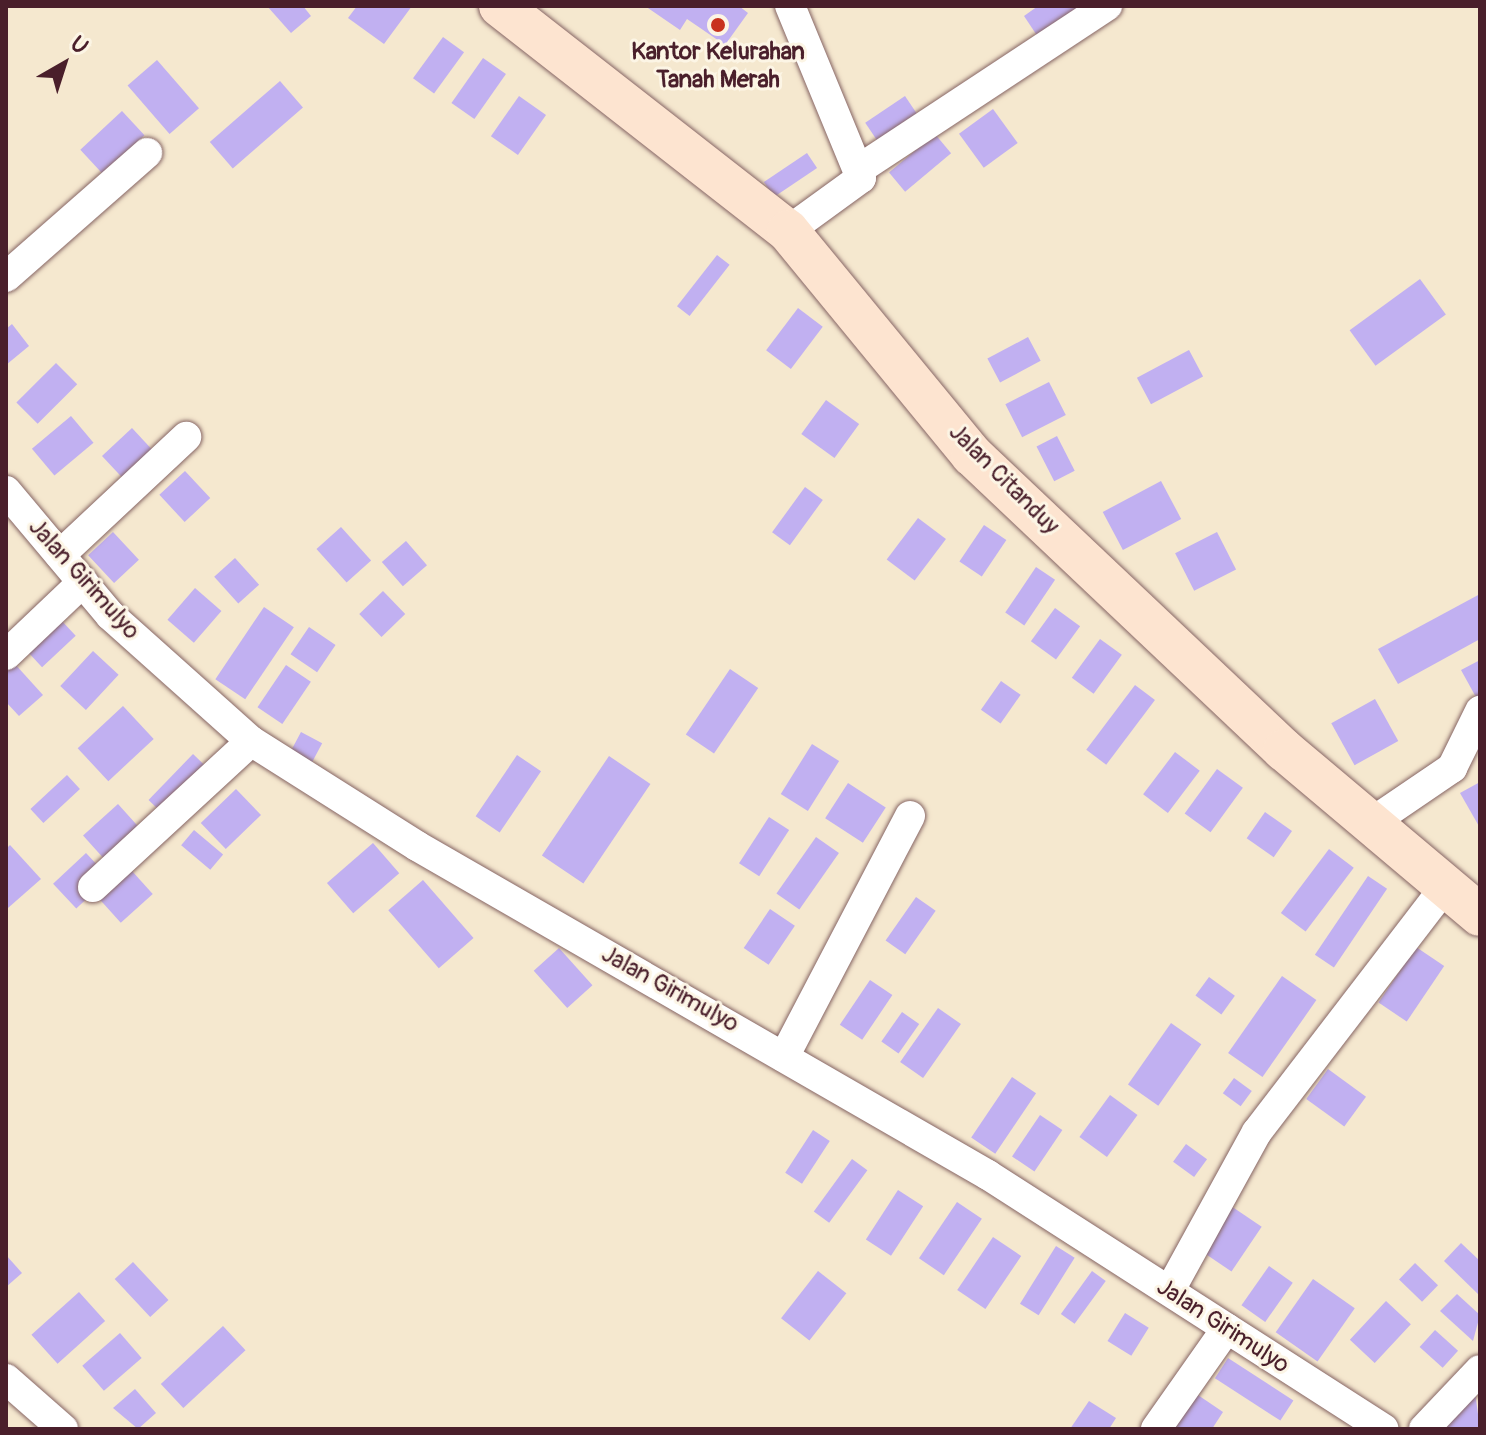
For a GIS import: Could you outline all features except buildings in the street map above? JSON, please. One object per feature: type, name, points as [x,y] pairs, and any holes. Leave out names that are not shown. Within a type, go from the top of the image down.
[{"type":"street","name":"Jalan Citanduy","points":[[500,6],[788,231],[972,455],[1368,825],[1443,890],[1480,915]]},
{"type":"street","points":[[788,231],[857,185],[861,168],[790,6]]},
{"type":"street","points":[[861,168],[1107,6]]},
{"type":"street","points":[[6,277],[147,153]]},
{"type":"street","points":[[60,555],[186,437]]},
{"type":"street","name":"Jalan Girimulyo","points":[[6,491],[83,582],[251,741],[417,846],[784,1057],[1170,1290],[1383,1429]]},
{"type":"street","points":[[6,655],[83,582]]},
{"type":"street","points":[[1368,825],[1452,768],[1480,711]]},
{"type":"street","points":[[93,887],[251,741]]},
{"type":"street","points":[[784,1057],[910,816]]},
{"type":"street","points":[[1170,1290],[1257,1132],[1443,890]]},
{"type":"street","points":[[1156,1429],[1227,1328]]},
{"type":"street","points":[[1424,1429],[1480,1370]]},
{"type":"street","points":[[6,1379],[63,1429]]},
{"type":"place","name":"Kantor Kelurahan Tanah Merah","points":[[718,25]]}]
